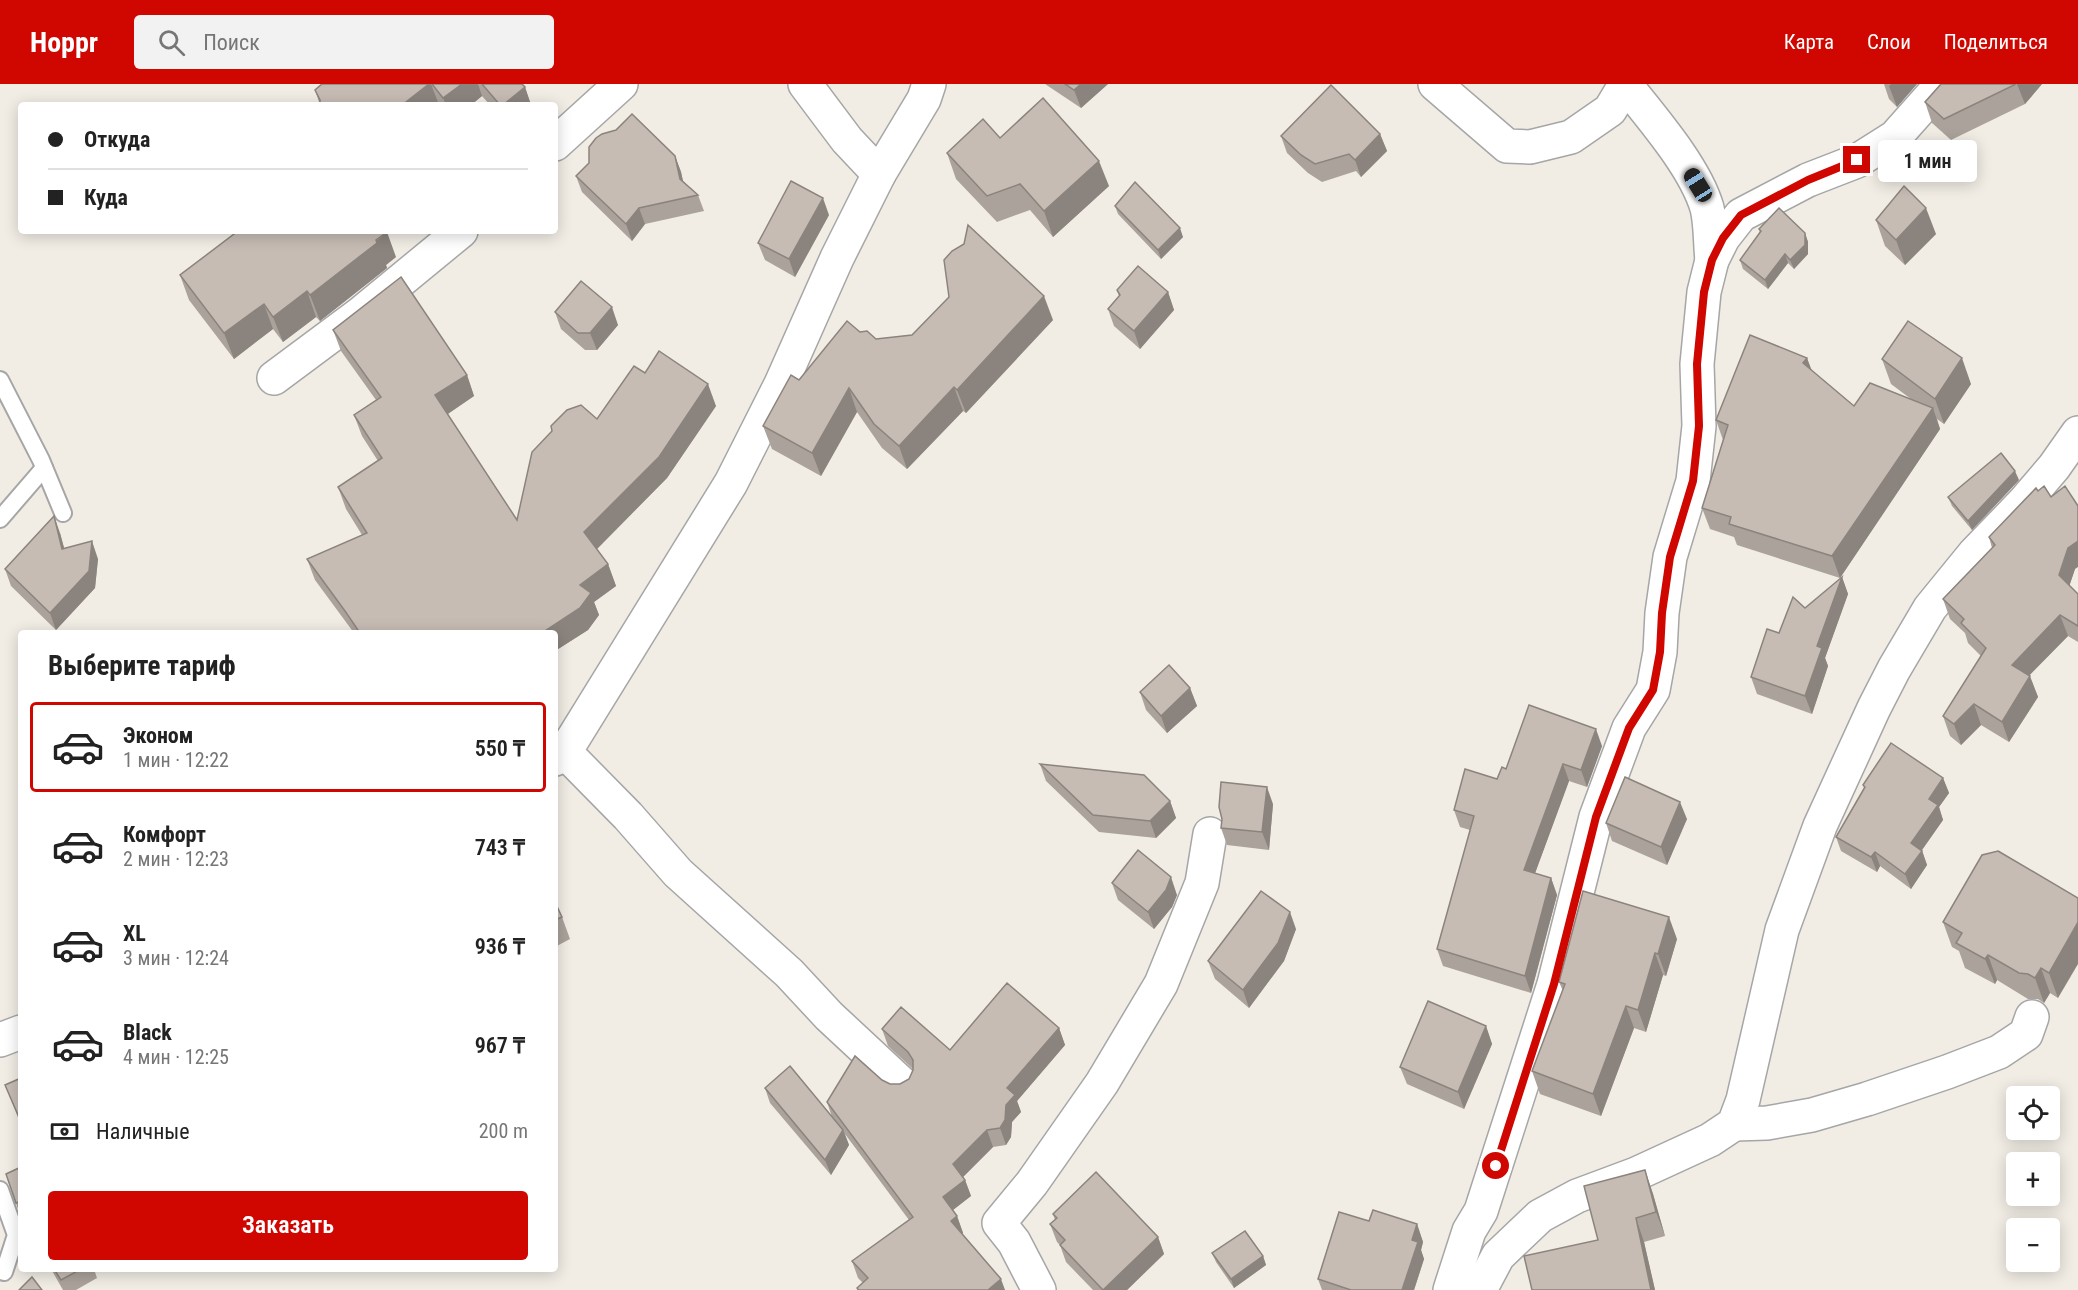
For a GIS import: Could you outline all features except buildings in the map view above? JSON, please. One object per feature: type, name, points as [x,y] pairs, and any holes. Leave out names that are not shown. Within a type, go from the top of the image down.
[{"type":"street","points":[[558,141],[621,84]]},
{"type":"street","points":[[806,84],[846,140],[879,174]]},
{"type":"street","points":[[902,1083],[829,1016],[789,973],[678,873],[628,816],[559,755],[571,742],[731,483],[781,384],[837,258],[879,174],[924,99],[930,84]]},
{"type":"street","points":[[1435,84],[1507,146],[1530,147],[1571,137],[1610,110],[1625,84],[1661,130],[1698,185],[1707,209],[1712,260]]},
{"type":"street","points":[[1450,1290],[1469,1231],[1481,1211],[1554,984],[1596,817],[1629,728],[1653,690],[1660,652],[1662,613],[1670,557],[1693,481],[1699,426],[1697,364],[1704,292],[1712,260],[1723,238],[1741,215],[1808,180],[1857,160],[1895,137],[1942,84]]},
{"type":"street","points":[[274,378],[360,314],[457,234]]},
{"type":"street","points":[[1734,1124],[1746,1091],[1782,930],[1820,826],[1874,708],[1930,609],[1974,554],[2047,476],[2078,433]]},
{"type":"street","points":[[1039,1290],[1014,1242],[999,1223],[1032,1184],[1102,1083],[1161,984],[1202,883],[1210,834]]},
{"type":"street","points":[[1480,1290],[1498,1256],[1540,1216],[1576,1196],[1636,1174],[1710,1140],[1734,1124],[1767,1123],[1812,1114],[1867,1099],[1999,1052],[2026,1034],[2032,1017]]},
{"type":"street","points":[[0,1040],[18,1033]]},
{"type":"lane","points":[[0,380],[44,468],[63,513]]},
{"type":"lane","points":[[0,519],[44,468]]},
{"type":"lane","points":[[0,1190],[16,1235],[4,1272]]},
{"type":"route","points":[[1496,1166],[1554,984],[1596,817],[1629,728],[1653,690],[1660,652],[1662,613],[1670,557],[1693,481],[1699,426],[1697,364],[1704,292],[1712,260],[1723,238],[1741,215],[1808,180],[1857,160]]}]
